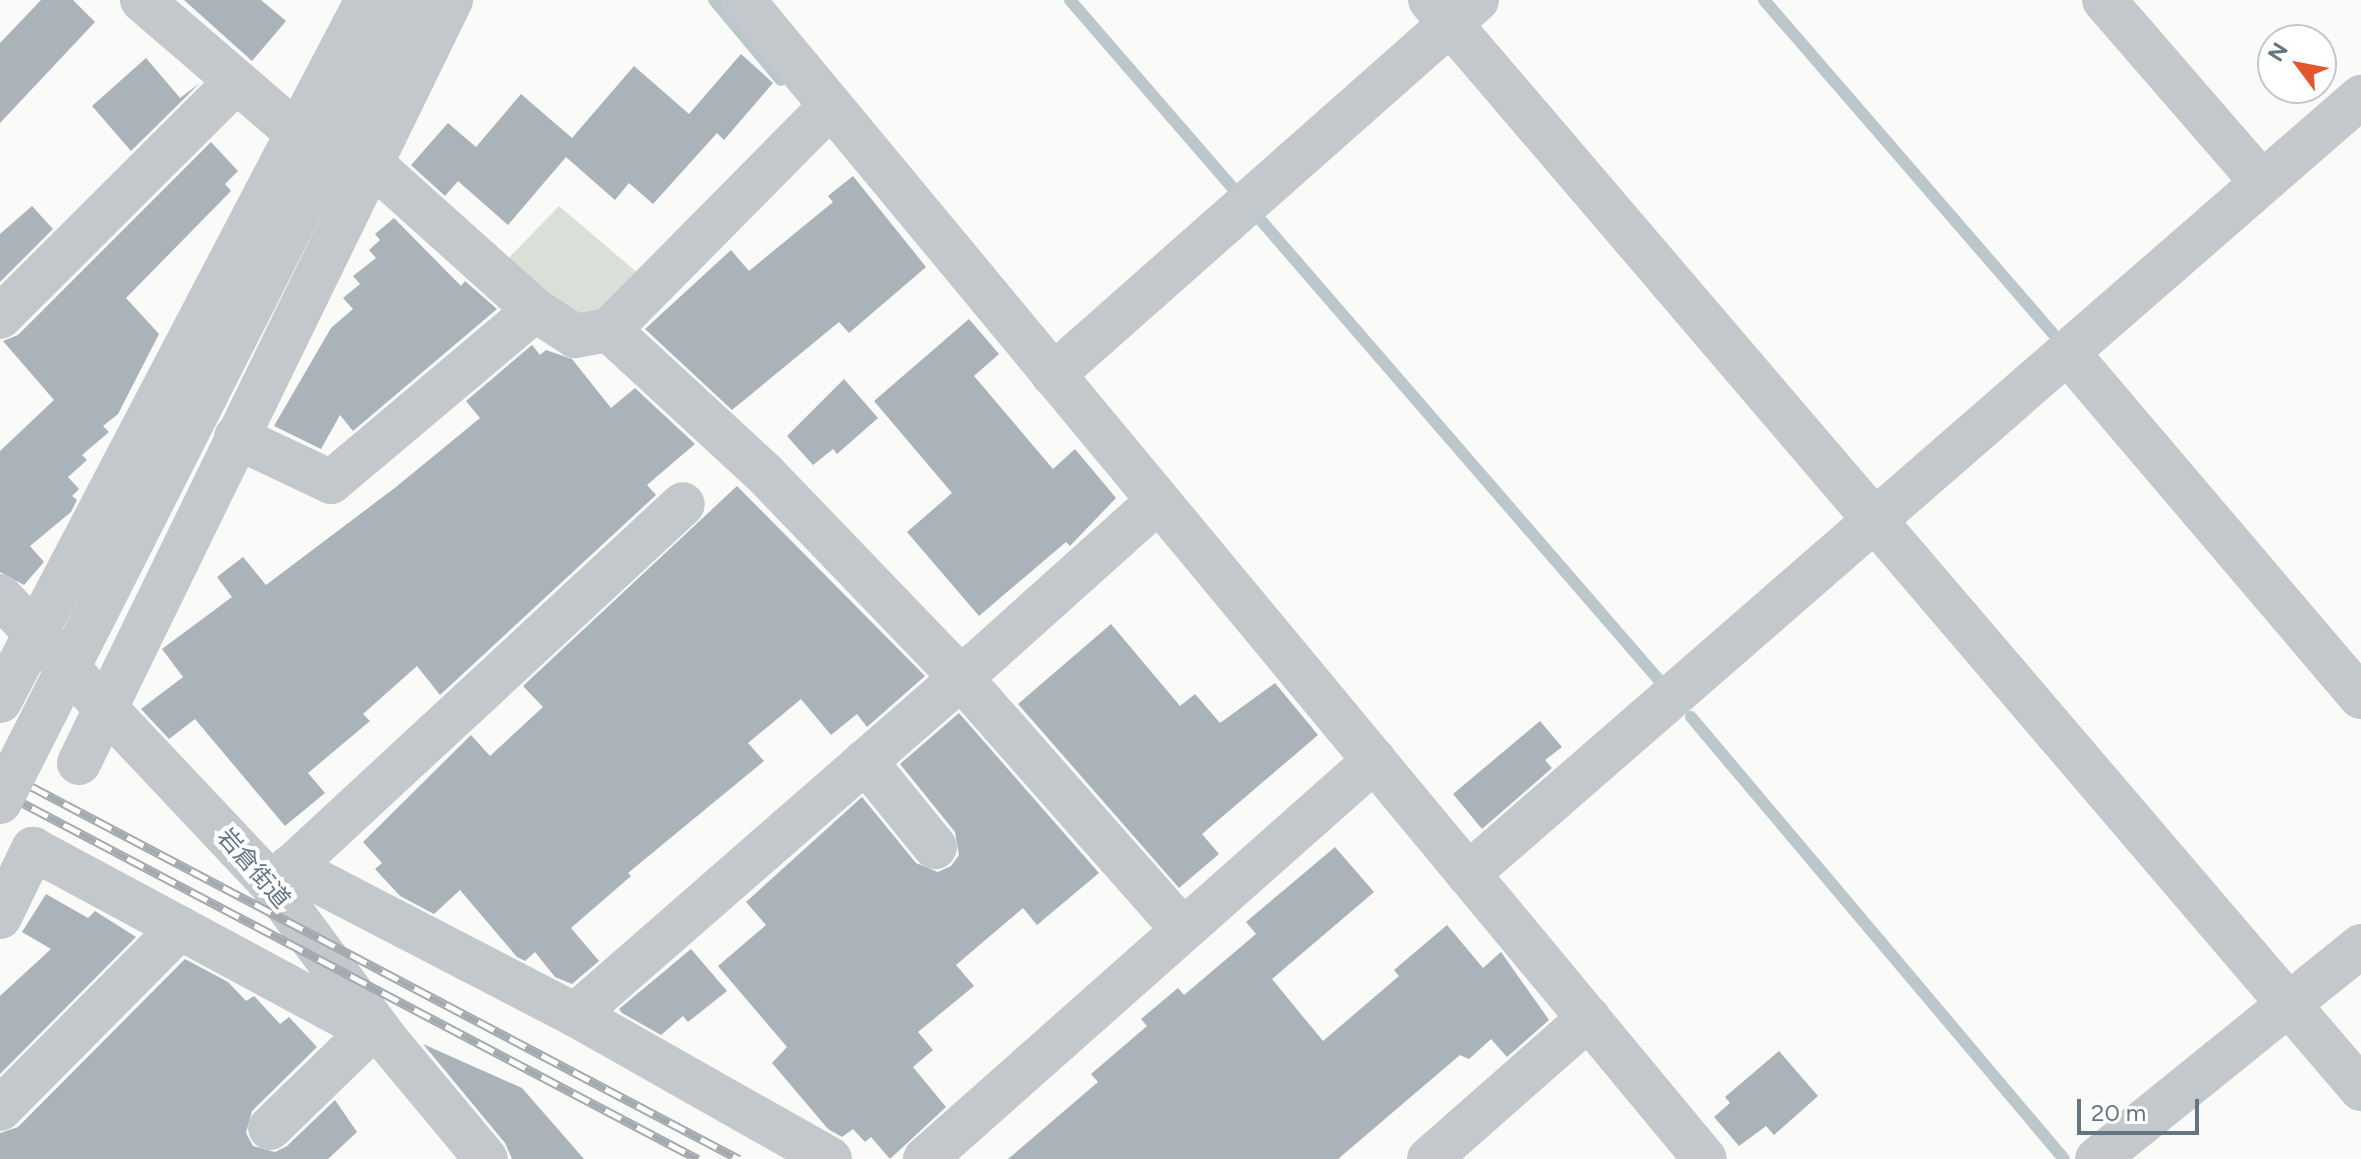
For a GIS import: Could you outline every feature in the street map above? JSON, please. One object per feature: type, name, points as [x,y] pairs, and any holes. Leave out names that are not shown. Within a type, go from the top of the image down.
[{"type":"street","points":[[142,0],[298,134]]},
{"type":"street","points":[[0,701],[367,0]]},
{"type":"street","points":[[0,802],[405,0]]},
{"type":"street","points":[[79,763],[451,0]]},
{"type":"street","points":[[743,0],[1705,1159]]},
{"type":"street","points":[[2104,0],[2261,181]]},
{"type":"street","points":[[1053,375],[1452,8],[1875,517],[2361,1089]]},
{"type":"street","points":[[0,317],[236,82]]},
{"type":"street","points":[[1468,874],[2361,97]]},
{"type":"street","points":[[371,163],[535,310],[575,336],[609,330],[831,106]]},
{"type":"street","points":[[236,437],[331,482],[535,310]]},
{"type":"street","points":[[609,330],[765,474],[961,678],[1182,929]]},
{"type":"street","points":[[2067,352],[2361,697]]},
{"type":"street","points":[[575,1015],[961,678],[1157,502]]},
{"type":"street","points":[[683,504],[281,876],[575,1015],[830,1159]]},
{"type":"street","name":"岩倉街道","points":[[0,596],[106,708],[281,876],[378,1035],[486,1159]]},
{"type":"street","points":[[925,1159],[1375,760]]},
{"type":"street","points":[[865,761],[935,847]]},
{"type":"street","points":[[0,917],[20,850],[180,928],[378,1035],[270,1128]]},
{"type":"street","points":[[0,1109],[180,928]]},
{"type":"street","points":[[2097,1159],[2361,946]]},
{"type":"street","points":[[1429,1159],[1589,1018]]},
{"type":"shaded area","points":[[559,206],[640,275],[592,322],[504,263]]},
{"type":"building","points":[[41,0],[73,0],[95,22],[0,123],[0,43]]},
{"type":"building","points":[[184,0],[261,0],[286,21],[252,61]]},
{"type":"building","points":[[741,54],[773,83],[724,140],[717,133],[653,204],[629,183],[615,200],[566,157],[508,225],[458,181],[445,196],[411,165],[448,123],[476,147],[521,94],[572,138],[634,66],[689,114]]},
{"type":"building","points":[[146,58],[180,98],[200,83],[131,151],[92,106]]},
{"type":"building","points":[[211,142],[238,171],[225,184],[231,191],[126,298],[159,334],[118,414],[103,426],[109,432],[82,455],[87,460],[68,477],[79,489],[72,496],[77,500],[71,512],[30,546],[44,562],[24,585],[0,572],[0,451],[54,400],[3,341],[18,335]]},
{"type":"building","points":[[853,176],[926,267],[849,333],[839,322],[732,410],[645,329],[731,250],[749,271],[833,202],[828,196]]},
{"type":"building","points":[[32,206],[53,229],[0,282],[0,234]]},
{"type":"building","points":[[394,218],[461,286],[465,281],[497,309],[353,431],[340,415],[321,449],[274,426],[331,328],[353,309],[343,298],[360,284],[353,276],[376,258],[369,250],[380,240],[375,234]]},
{"type":"building","points":[[969,319],[999,354],[974,376],[1053,469],[1075,449],[1116,498],[1070,546],[1066,542],[979,616],[907,532],[952,493],[874,401]]},
{"type":"building","points":[[532,345],[540,355],[546,350],[572,359],[611,408],[635,388],[695,444],[647,485],[656,495],[440,695],[417,666],[363,714],[370,721],[308,773],[325,793],[285,826],[195,719],[169,739],[141,709],[183,677],[162,649],[232,597],[217,577],[243,557],[266,585],[396,487],[480,418],[466,401]]},
{"type":"building","points":[[844,379],[878,418],[837,454],[833,449],[813,465],[787,436]]},
{"type":"building","points":[[737,486],[925,676],[867,727],[857,714],[831,735],[801,699],[748,743],[764,761],[628,873],[631,876],[571,928],[599,961],[572,984],[555,977],[535,952],[525,961],[517,957],[460,890],[434,914],[400,896],[375,869],[382,863],[363,842],[471,735],[490,756],[543,707],[523,686]]},
{"type":"building","points":[[1111,624],[1180,706],[1195,694],[1220,723],[1275,683],[1318,735],[1202,834],[1219,854],[1179,888],[1018,704]]},
{"type":"building","points":[[959,713],[1099,873],[1037,925],[1023,908],[956,965],[974,986],[918,1032],[933,1050],[913,1067],[946,1107],[890,1159],[871,1137],[865,1142],[853,1129],[842,1137],[828,1129],[772,1063],[787,1047],[718,966],[766,925],[746,902],[862,797],[916,863],[938,872],[951,866],[959,855],[955,832],[900,764]]},
{"type":"building","points":[[1540,721],[1562,747],[1545,760],[1552,768],[1482,829],[1453,794]]},
{"type":"building","points":[[1335,847],[1374,892],[1272,979],[1323,1041],[1399,976],[1394,970],[1447,925],[1483,968],[1501,952],[1549,1020],[1507,1057],[1491,1039],[1469,1059],[1460,1055],[1338,1159],[1008,1159],[1098,1082],[1091,1074],[1147,1026],[1141,1019],[1178,988],[1184,995],[1256,934],[1246,922]]},
{"type":"building","points":[[46,894],[88,918],[95,911],[136,937],[0,1074],[0,996],[51,949],[22,932]]},
{"type":"building","points":[[691,949],[727,991],[688,1022],[683,1016],[661,1035],[622,1013],[619,1009]]},
{"type":"building","points":[[185,959],[228,982],[246,1001],[254,996],[280,1024],[289,1017],[317,1047],[252,1111],[246,1133],[253,1146],[275,1152],[287,1146],[335,1100],[357,1132],[328,1159],[0,1159],[0,1133],[18,1127]]},
{"type":"building","points":[[423,1044],[522,1088],[584,1159],[512,1159],[505,1143]]},
{"type":"building","points":[[1779,1051],[1818,1096],[1774,1135],[1766,1126],[1739,1146],[1714,1117],[1730,1103],[1725,1097]]},
{"type":"waterway","points":[[714,0],[781,80]]},
{"type":"waterway","points":[[1070,0],[1234,189]]},
{"type":"waterway","points":[[1764,0],[2052,332]]},
{"type":"waterway","points":[[1258,217],[1658,679]]},
{"type":"waterway","points":[[1691,717],[2064,1159]]},
{"type":"railway","points":[[0,770],[739,1159]]},
{"type":"railway","points":[[0,791],[698,1159]]}]
